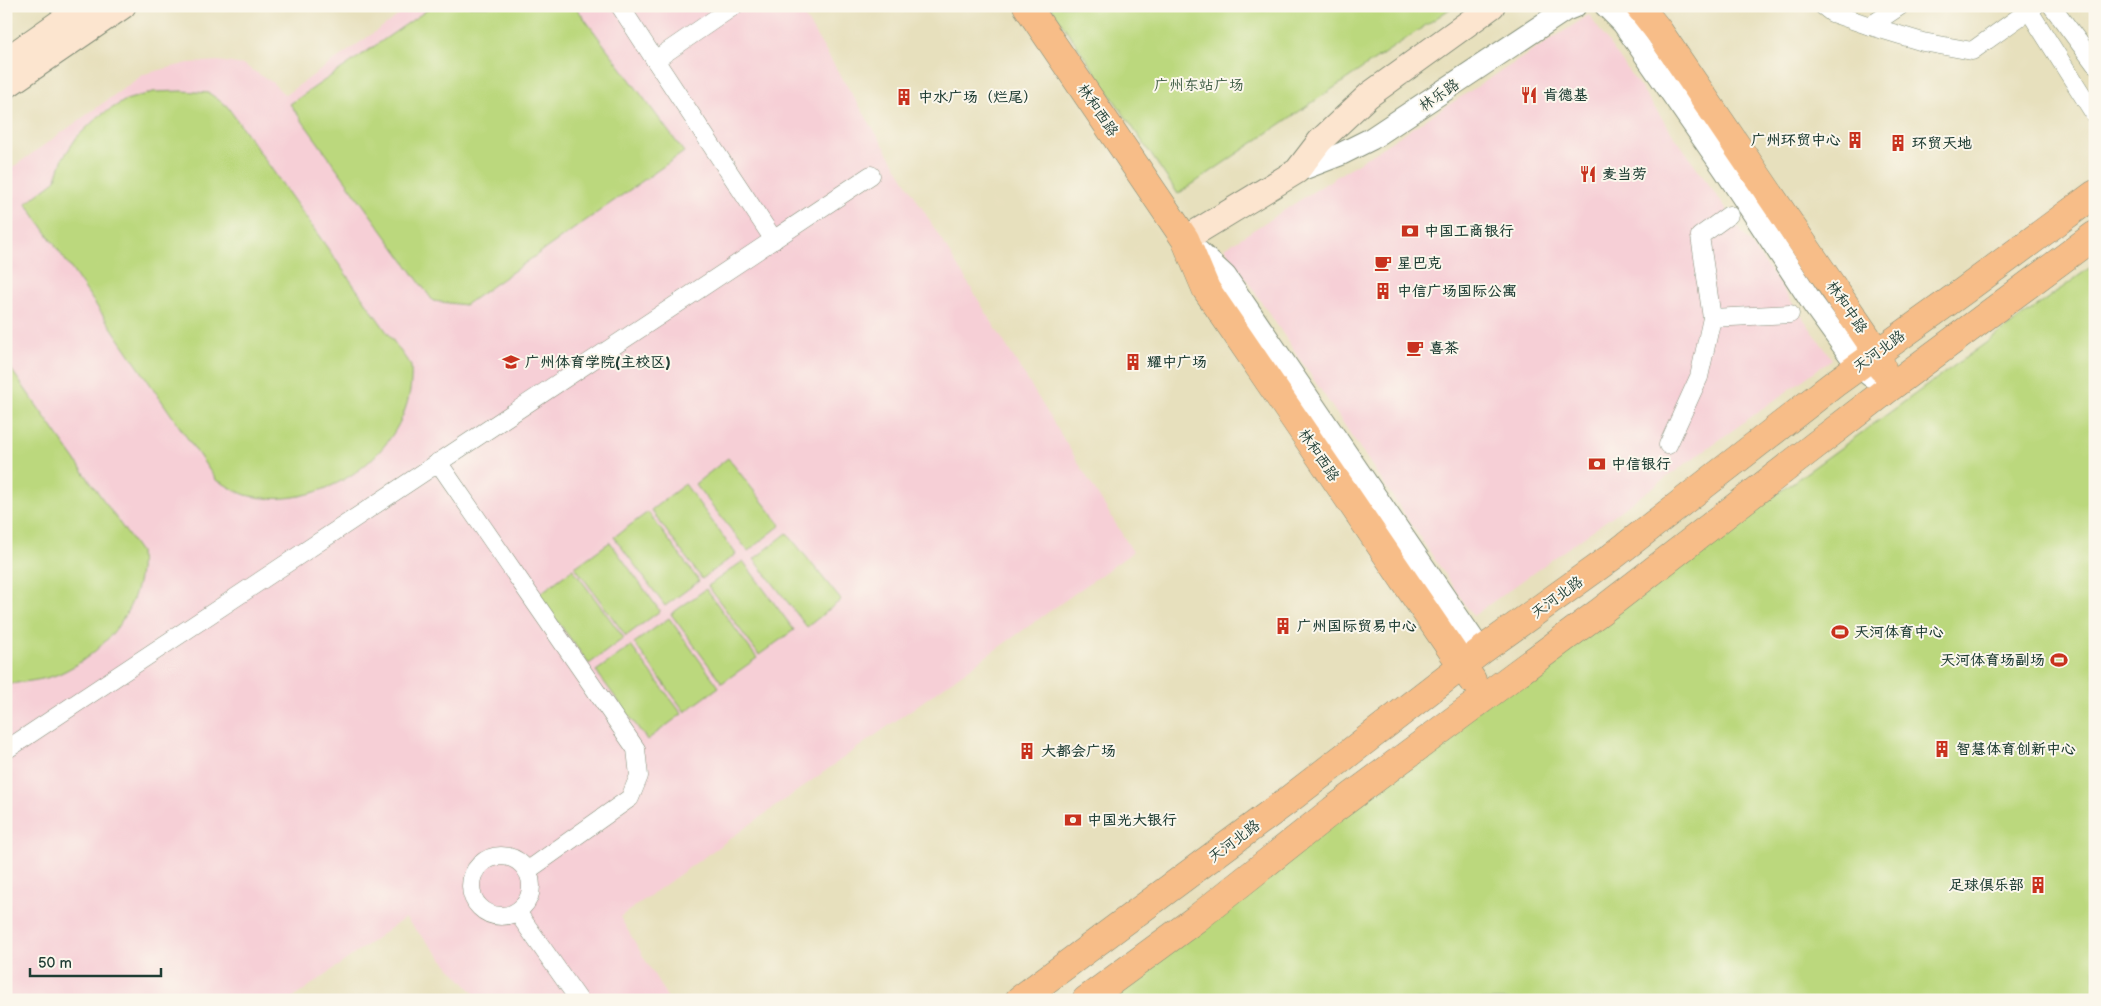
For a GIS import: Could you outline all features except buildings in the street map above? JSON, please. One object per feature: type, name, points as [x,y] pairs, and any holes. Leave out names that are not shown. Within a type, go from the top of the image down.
[{"type":"main road","points":[[6,60],[83,6]]},
{"type":"main road","points":[[6,86],[123,6]]},
{"type":"main road","name":"林和西路","points":[[1027,6],[1185,239],[1206,289],[1472,659],[1485,698]]},
{"type":"main road","name":"林乐路","points":[[1185,239],[1297,170],[1320,140],[1369,95],[1492,6]]},
{"type":"main road","name":"林和中路","points":[[1631,14],[1658,30],[1888,389]]},
{"type":"main road","name":"天河北路","points":[[1019,1000],[1287,801],[1472,659],[1613,556],[1868,359],[2095,194]]},
{"type":"main road","points":[[1087,999],[1196,919],[1333,810],[1679,551],[1888,389],[2095,235]]},
{"type":"street","points":[[620,6],[774,240]]},
{"type":"street","points":[[655,60],[734,6]]},
{"type":"street","name":"林乐路","points":[[1297,170],[1341,154],[1370,139],[1565,10],[1575,6]]},
{"type":"street","points":[[1606,6],[1631,14]]},
{"type":"street","points":[[1823,6],[1832,13],[1870,26],[1923,42],[1972,51],[2035,6]]},
{"type":"street","points":[[1870,26],[1900,6]]},
{"type":"street","points":[[2026,6],[2095,115]]},
{"type":"street","points":[[2052,6],[2095,64]]},
{"type":"street","points":[[6,750],[871,176]]},
{"type":"street","points":[[1668,445],[1699,377],[1712,318],[1700,236],[1729,215]]},
{"type":"street","points":[[1712,318],[1790,314]]},
{"type":"street","points":[[438,462],[636,749],[639,776],[630,798],[527,871]]},
{"type":"street","points":[[498,856],[516,860],[527,871],[531,883],[531,892],[528,901],[517,912],[504,916],[485,911],[472,895],[473,880],[479,866],[488,860],[498,856]]},
{"type":"street","points":[[517,912],[579,1000]]},
{"type":"shaded area","name":"广州体育学院(主校区)","points":[[412,6],[798,6],[1133,552],[620,917],[669,1000],[480,1000],[405,918],[290,1000],[6,1000],[6,172],[144,74],[188,63],[218,61],[244,65],[272,82],[285,95]]},
{"type":"shaded area","points":[[1589,15],[1832,359],[1473,616],[1225,248]]},
{"type":"green space","points":[[433,6],[575,6],[684,152],[465,305],[433,301],[290,104]]},
{"type":"green space","name":"广州东站广场","points":[[1050,6],[1454,6],[1178,194]]},
{"type":"green space","points":[[182,91],[209,93],[227,106],[411,366],[409,396],[399,423],[383,447],[362,468],[336,484],[308,494],[279,498],[250,496],[216,480],[26,203],[55,181],[63,158],[77,137],[99,116],[126,100],[153,92]]},
{"type":"green space","name":"天河体育中心","points":[[2095,264],[2095,1000],[1077,1000]]},
{"type":"green space","points":[[6,362],[140,552],[140,571],[137,589],[121,622],[109,637],[81,662],[59,674],[38,680],[10,684],[6,684]]},
{"type":"green space","points":[[728,458],[781,525],[748,551],[695,484]]},
{"type":"green space","points":[[685,484],[736,554],[702,579],[651,510]]},
{"type":"green space","points":[[648,512],[699,581],[665,606],[614,537]]},
{"type":"green space","points":[[787,533],[841,600],[807,627],[754,559]]},
{"type":"green space","points":[[610,542],[660,611],[626,636],[575,567]]},
{"type":"green space","points":[[743,561],[794,630],[759,655],[708,586]]},
{"type":"green space","points":[[573,569],[624,638],[589,664],[538,595]]},
{"type":"green space","points":[[706,589],[757,658],[722,683],[671,614]]},
{"type":"green space","points":[[669,618],[719,687],[685,712],[634,643]]},
{"type":"green space","points":[[631,646],[682,714],[647,740],[596,671]]},
{"type":"place","name":"肯德基","points":[[1529,95]]},
{"type":"place","name":"中水广场（烂尾）","points":[[904,97]]},
{"type":"place","name":"广州环贸中心","points":[[1855,140]]},
{"type":"place","name":"环贸天地","points":[[1898,143]]},
{"type":"place","name":"麦当劳","points":[[1588,174]]},
{"type":"place","name":"中国工商银行","points":[[1410,231]]},
{"type":"place","name":"星巴克","points":[[1383,263]]},
{"type":"place","name":"中信广场国际公寓","points":[[1383,291]]},
{"type":"place","name":"喜茶","points":[[1415,348]]},
{"type":"place","name":"广州体育学院(主校区)","points":[[511,362]]},
{"type":"place","name":"耀中广场","points":[[1133,362]]},
{"type":"place","name":"中信银行","points":[[1597,464]]},
{"type":"place","name":"广州国际贸易中心","points":[[1283,626]]},
{"type":"place","name":"天河体育中心","points":[[1840,632]]},
{"type":"place","name":"天河体育场副场","points":[[2059,660]]},
{"type":"place","name":"智慧体育创新中心","points":[[1942,749]]},
{"type":"place","name":"大都会广场","points":[[1027,751]]},
{"type":"place","name":"中国光大银行","points":[[1073,820]]},
{"type":"place","name":"足球俱乐部","points":[[2038,885]]}]
